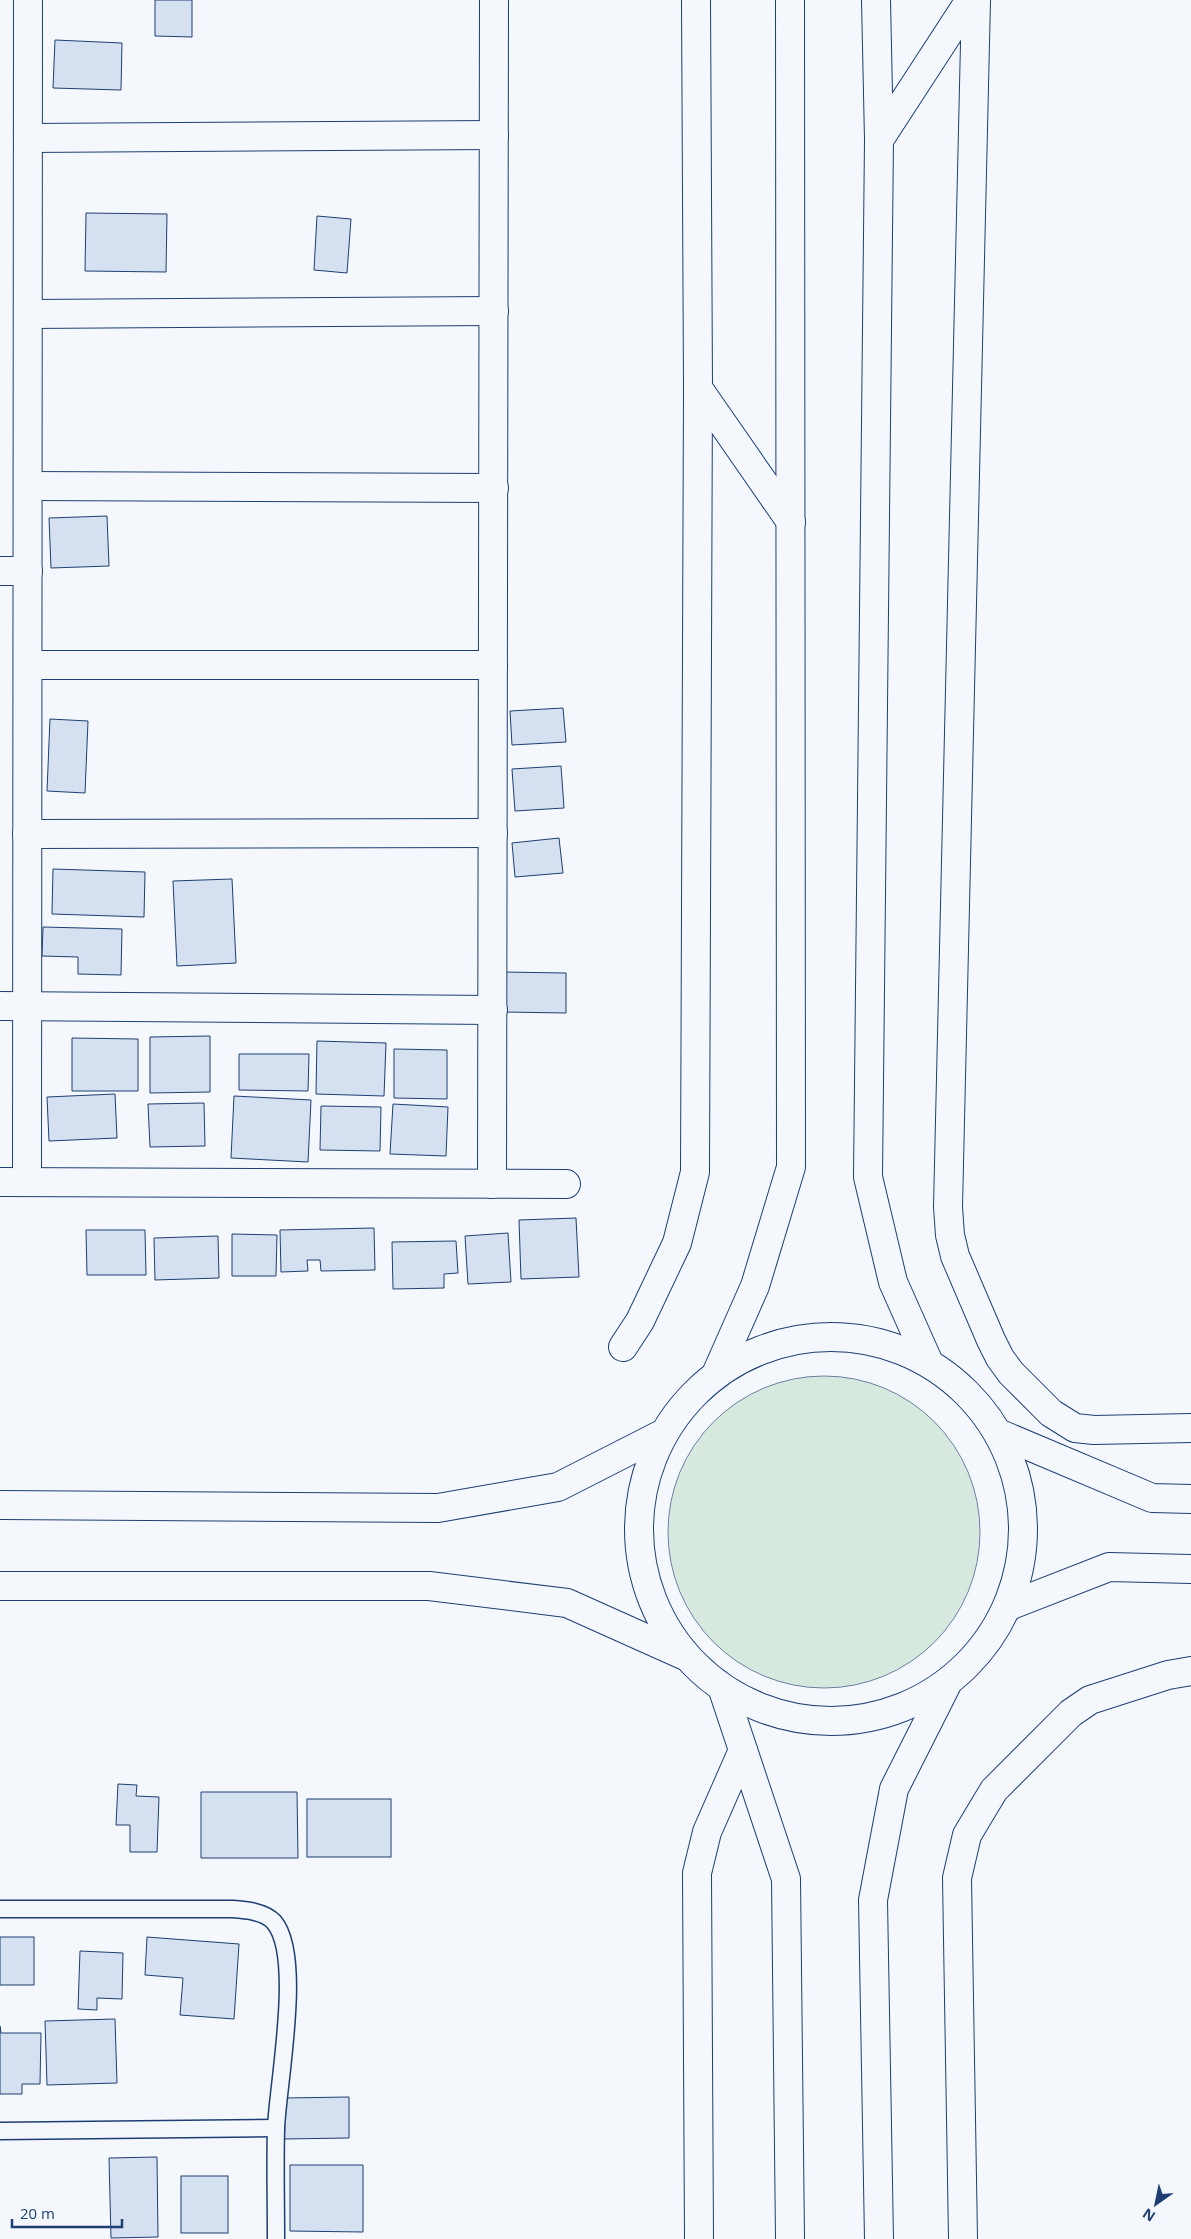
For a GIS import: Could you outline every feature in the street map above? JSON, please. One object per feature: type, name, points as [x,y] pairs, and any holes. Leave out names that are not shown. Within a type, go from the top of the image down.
[{"type":"street","points":[[27,1182],[28,0]]},
{"type":"street","points":[[492,1184],[494,0]]},
{"type":"street","points":[[623,1346],[640,1321],[677,1243],[695,1172],[698,388],[696,0]]},
{"type":"street","points":[[716,1372],[755,1286],[791,1167],[790,0]]},
{"type":"street","points":[[876,0],[879,140],[868,1177],[893,1282],[929,1363]]},
{"type":"street","points":[[879,140],[970,0]]},
{"type":"street","points":[[976,0],[948,1207],[950,1235],[955,1256],[1000,1358],[1051,1413],[1075,1428],[1094,1430],[1191,1428]]},
{"type":"street","points":[[28,138],[494,135]]},
{"type":"street","points":[[28,314],[494,311]]},
{"type":"street","points":[[698,388],[791,522]]},
{"type":"street","points":[[28,486],[494,488]]},
{"type":"street","points":[[0,571],[28,572]]},
{"type":"street","points":[[28,665],[493,665]]},
{"type":"street","points":[[27,834],[493,833]]},
{"type":"street","points":[[0,1006],[493,1010]]},
{"type":"street","points":[[0,1182],[566,1184]]},
{"type":"street","points":[[0,1586],[429,1586],[567,1603],[683,1654],[723,1690],[796,1720],[875,1718],[947,1684],[983,1649],[1009,1606],[1023,1548],[1019,1489],[998,1433],[968,1394],[929,1363],[858,1338],[784,1341],[716,1372],[694,1391],[660,1435],[637,1509],[645,1586],[683,1654]]},
{"type":"street","points":[[998,1433],[1152,1498],[1191,1498]]},
{"type":"street","points":[[0,1505],[438,1508],[558,1487],[660,1435]]},
{"type":"street","points":[[1009,1606],[1109,1567],[1191,1569]]},
{"type":"street","points":[[963,2239],[957,1878],[967,1836],[994,1790],[1071,1713],[1090,1700],[1168,1675],[1191,1671]]},
{"type":"street","points":[[879,2239],[873,1900],[894,1789],[947,1684]]},
{"type":"street","points":[[723,1690],[786,1879],[790,2239]]},
{"type":"street","points":[[699,2239],[698,1873],[707,1832],[743,1750]]},
{"type":"lane","points":[[0,1909],[231,1909],[262,1914],[273,1921],[286,1946],[289,1976],[276,2128],[276,2239]]},
{"type":"lane","points":[[0,2131],[276,2128]]},
{"type":"shaded area","points":[[824,1376],[854,1379],[884,1388],[910,1403],[934,1422],[953,1446],[968,1472],[977,1502],[980,1532],[977,1562],[968,1592],[953,1618],[934,1642],[910,1661],[884,1676],[854,1685],[824,1688],[794,1685],[764,1676],[738,1661],[714,1642],[695,1618],[680,1592],[671,1562],[668,1532],[671,1502],[680,1472],[695,1446],[714,1422],[738,1403],[764,1388],[794,1379]]},
{"type":"building","points":[[155,0],[192,0],[192,37],[155,36]]},
{"type":"building","points":[[55,40],[122,43],[121,90],[53,88]]},
{"type":"building","points":[[86,213],[167,214],[166,272],[85,271]]},
{"type":"building","points":[[317,216],[351,219],[347,273],[314,270]]},
{"type":"building","points":[[107,516],[109,566],[51,568],[49,518]]},
{"type":"building","points":[[563,708],[566,742],[512,745],[510,711]]},
{"type":"building","points":[[50,719],[88,721],[85,793],[47,791]]},
{"type":"building","points":[[561,766],[564,808],[515,811],[512,769]]},
{"type":"building","points":[[559,838],[563,873],[515,877],[512,843]]},
{"type":"building","points":[[53,869],[145,872],[144,917],[52,914]]},
{"type":"building","points":[[232,879],[236,963],[177,966],[173,881]]},
{"type":"building","points":[[43,927],[122,929],[121,975],[78,974],[78,957],[42,956]]},
{"type":"building","points":[[503,972],[566,973],[566,1013],[503,1012]]},
{"type":"building","points":[[210,1036],[210,1092],[150,1093],[150,1037]]},
{"type":"building","points":[[72,1038],[138,1039],[138,1091],[72,1091]]},
{"type":"building","points":[[317,1041],[386,1043],[384,1096],[316,1094]]},
{"type":"building","points":[[394,1049],[447,1050],[447,1099],[394,1098]]},
{"type":"building","points":[[239,1054],[309,1054],[308,1091],[239,1090]]},
{"type":"building","points":[[115,1094],[117,1138],[49,1141],[47,1097]]},
{"type":"building","points":[[234,1096],[311,1100],[308,1162],[231,1158]]},
{"type":"building","points":[[204,1103],[205,1146],[150,1147],[148,1104]]},
{"type":"building","points":[[393,1104],[448,1107],[446,1156],[390,1154]]},
{"type":"building","points":[[321,1106],[381,1107],[380,1151],[320,1150]]},
{"type":"building","points":[[576,1218],[579,1277],[521,1279],[519,1220]]},
{"type":"building","points":[[374,1228],[375,1270],[321,1271],[320,1260],[307,1260],[308,1271],[281,1272],[280,1230]]},
{"type":"building","points":[[86,1230],[145,1230],[146,1275],[87,1275]]},
{"type":"building","points":[[508,1233],[511,1282],[468,1284],[465,1236]]},
{"type":"building","points":[[232,1234],[277,1235],[276,1276],[232,1276]]},
{"type":"building","points":[[218,1236],[219,1278],[155,1280],[154,1238]]},
{"type":"building","points":[[456,1241],[458,1273],[444,1274],[444,1288],[393,1289],[392,1242]]},
{"type":"building","points":[[118,1784],[137,1785],[136,1796],[159,1797],[157,1852],[130,1852],[130,1825],[116,1825]]},
{"type":"building","points":[[201,1792],[297,1792],[298,1858],[201,1858]]},
{"type":"building","points":[[307,1799],[391,1799],[391,1857],[307,1857]]},
{"type":"building","points":[[0,1937],[34,1937],[34,1985],[0,1985]]},
{"type":"building","points":[[147,1937],[239,1944],[234,2019],[180,2015],[183,1978],[145,1975]]},
{"type":"building","points":[[80,1951],[123,1953],[122,1999],[97,1998],[97,2010],[78,2009]]},
{"type":"building","points":[[115,2019],[117,2083],[47,2085],[45,2021]]},
{"type":"building","points":[[0,2026],[1,2033],[41,2033],[40,2084],[22,2084],[22,2094],[0,2094]]},
{"type":"building","points":[[349,2097],[349,2138],[284,2139],[284,2098]]},
{"type":"building","points":[[157,2157],[158,2237],[111,2238],[109,2158]]},
{"type":"building","points":[[290,2165],[363,2165],[363,2232],[290,2231]]},
{"type":"building","points":[[181,2176],[228,2176],[228,2233],[181,2233]]}]
